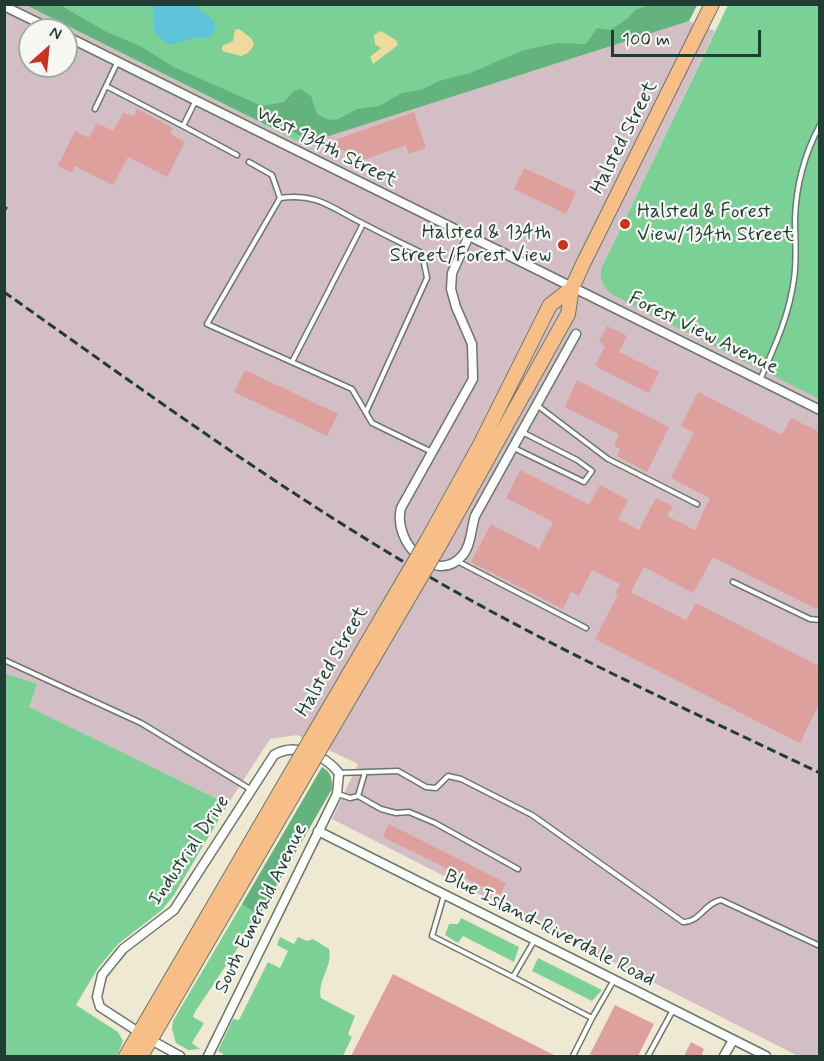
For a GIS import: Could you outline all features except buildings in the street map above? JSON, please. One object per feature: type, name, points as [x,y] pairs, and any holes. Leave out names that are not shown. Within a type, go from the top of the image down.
[{"type":"main road","name":"Halsted Street","points":[[126,1056],[146,1036],[568,314],[572,288],[712,4]]},
{"type":"main road","name":"Halsted Street","points":[[434,542],[550,305],[572,288]]},
{"type":"main road","name":"Halsted Street","points":[[141,1056],[146,1036]]},
{"type":"street","points":[[4,6],[28,18]]},
{"type":"street","name":"West 134th Street","points":[[78,42],[572,288]]},
{"type":"street","points":[[468,238],[452,273],[451,289],[472,344],[473,379],[402,508],[399,529],[410,550],[420,558],[441,565],[456,561],[468,548],[475,516],[576,334]]},
{"type":"street","name":"Forest View Avenue","points":[[572,288],[819,410]]},
{"type":"street","name":"Industrial Drive","points":[[180,1056],[100,1006],[97,997],[102,975],[123,950],[174,910],[268,761],[281,751],[302,750],[332,764],[339,774]]},
{"type":"street","name":"South Emerald Avenue","points":[[208,1056],[337,794],[339,774]]},
{"type":"street","name":"Blue Island-Riverdale Road","points":[[318,831],[766,1056]]},
{"type":"street","points":[[724,1056],[733,1040]]},
{"type":"lane","points":[[95,109],[117,62]]},
{"type":"lane","points":[[106,86],[237,155]]},
{"type":"lane","points":[[183,126],[195,101]]},
{"type":"lane","points":[[760,380],[783,331],[796,266],[797,194],[801,173],[819,125]]},
{"type":"lane","points":[[249,162],[272,175],[280,198],[207,324],[352,389],[372,423],[432,453]]},
{"type":"lane","points":[[280,198],[297,196],[332,205],[363,224],[422,253],[428,278],[366,412]]},
{"type":"lane","points":[[292,362],[363,224]]},
{"type":"lane","points":[[537,406],[608,459],[697,504]]},
{"type":"lane","points":[[513,447],[585,482],[592,471],[577,460],[522,432]]},
{"type":"lane","points":[[456,561],[586,628]]},
{"type":"lane","points":[[732,582],[810,619],[819,620]]},
{"type":"lane","points":[[4,660],[141,723],[250,789]]},
{"type":"lane","points":[[339,774],[398,771],[426,787],[436,788],[448,776],[461,779],[532,815],[683,922],[694,919],[713,902],[721,900],[819,946]]},
{"type":"lane","points":[[358,796],[364,772]]},
{"type":"lane","points":[[337,794],[350,798],[358,796],[381,809],[409,812],[435,823],[518,869]]},
{"type":"lane","points":[[444,895],[432,936],[592,1018]]},
{"type":"lane","points":[[513,977],[534,940]]},
{"type":"lane","points":[[573,1056],[614,980]]},
{"type":"lane","points":[[648,1056],[673,1010]]},
{"type":"shaded area","points":[[5,5],[26,5],[52,18],[18,18],[18,78],[78,78],[78,31],[303,144],[689,21],[715,31],[601,269],[819,399],[819,1056],[798,1056],[332,819],[358,764],[297,735],[270,739],[228,804],[28,707],[37,684],[5,673]]},
{"type":"green space","points":[[26,5],[697,5],[689,21],[303,144],[78,31],[78,18],[52,18]]},
{"type":"green space","points":[[26,5],[60,5],[105,31],[140,46],[174,67],[262,106],[284,102],[294,91],[301,89],[311,96],[317,114],[329,120],[338,119],[357,109],[379,106],[402,93],[421,90],[439,81],[470,73],[524,50],[557,43],[586,44],[597,28],[610,30],[627,19],[635,10],[650,5],[697,5],[689,21],[310,142],[289,129],[269,126],[78,31],[78,18],[52,18]]},
{"type":"green space","points":[[728,5],[819,5],[819,399],[615,296],[605,288],[601,278],[601,269]]},
{"type":"green space","points":[[5,673],[37,684],[29,707],[228,804],[174,895],[162,910],[118,944],[98,968],[76,1005],[118,1032],[123,1041],[117,1056],[5,1056]]},
{"type":"green space","points":[[322,767],[331,777],[332,789],[259,916],[242,904]]},
{"type":"green space","points":[[242,904],[259,916],[195,1012],[193,1017],[204,1023],[192,1043],[200,1049],[188,1050],[176,1043],[172,1029],[173,1021]]},
{"type":"green space","points":[[461,918],[519,947],[514,962],[463,936],[458,943],[445,935],[449,924],[458,924]]},
{"type":"green space","points":[[280,937],[294,944],[298,937],[307,941],[313,939],[329,949],[329,962],[320,991],[321,998],[355,1016],[348,1034],[352,1037],[343,1056],[222,1056],[223,1054],[218,1051],[233,1019],[239,1020],[268,962],[280,968],[288,951],[277,945]]},
{"type":"green space","points":[[538,958],[602,990],[592,1001],[532,971]]},
{"type":"sand","points":[[239,29],[252,39],[254,45],[248,53],[241,56],[222,51],[222,46],[233,41],[235,30]]},
{"type":"sand","points":[[381,31],[396,40],[398,45],[373,64],[370,57],[381,48],[375,44],[374,35]]},
{"type":"water","points":[[153,5],[194,5],[213,20],[216,30],[209,38],[196,38],[169,44],[154,32]]},
{"type":"railway","points":[[4,292],[165,406],[383,550],[486,609],[581,658],[820,773]]},
{"type":"place","name":"Halsted & Forest View/134th Street","points":[[625,224]]},
{"type":"place","name":"Halsted & 134th Street/Forest View","points":[[563,245]]}]
